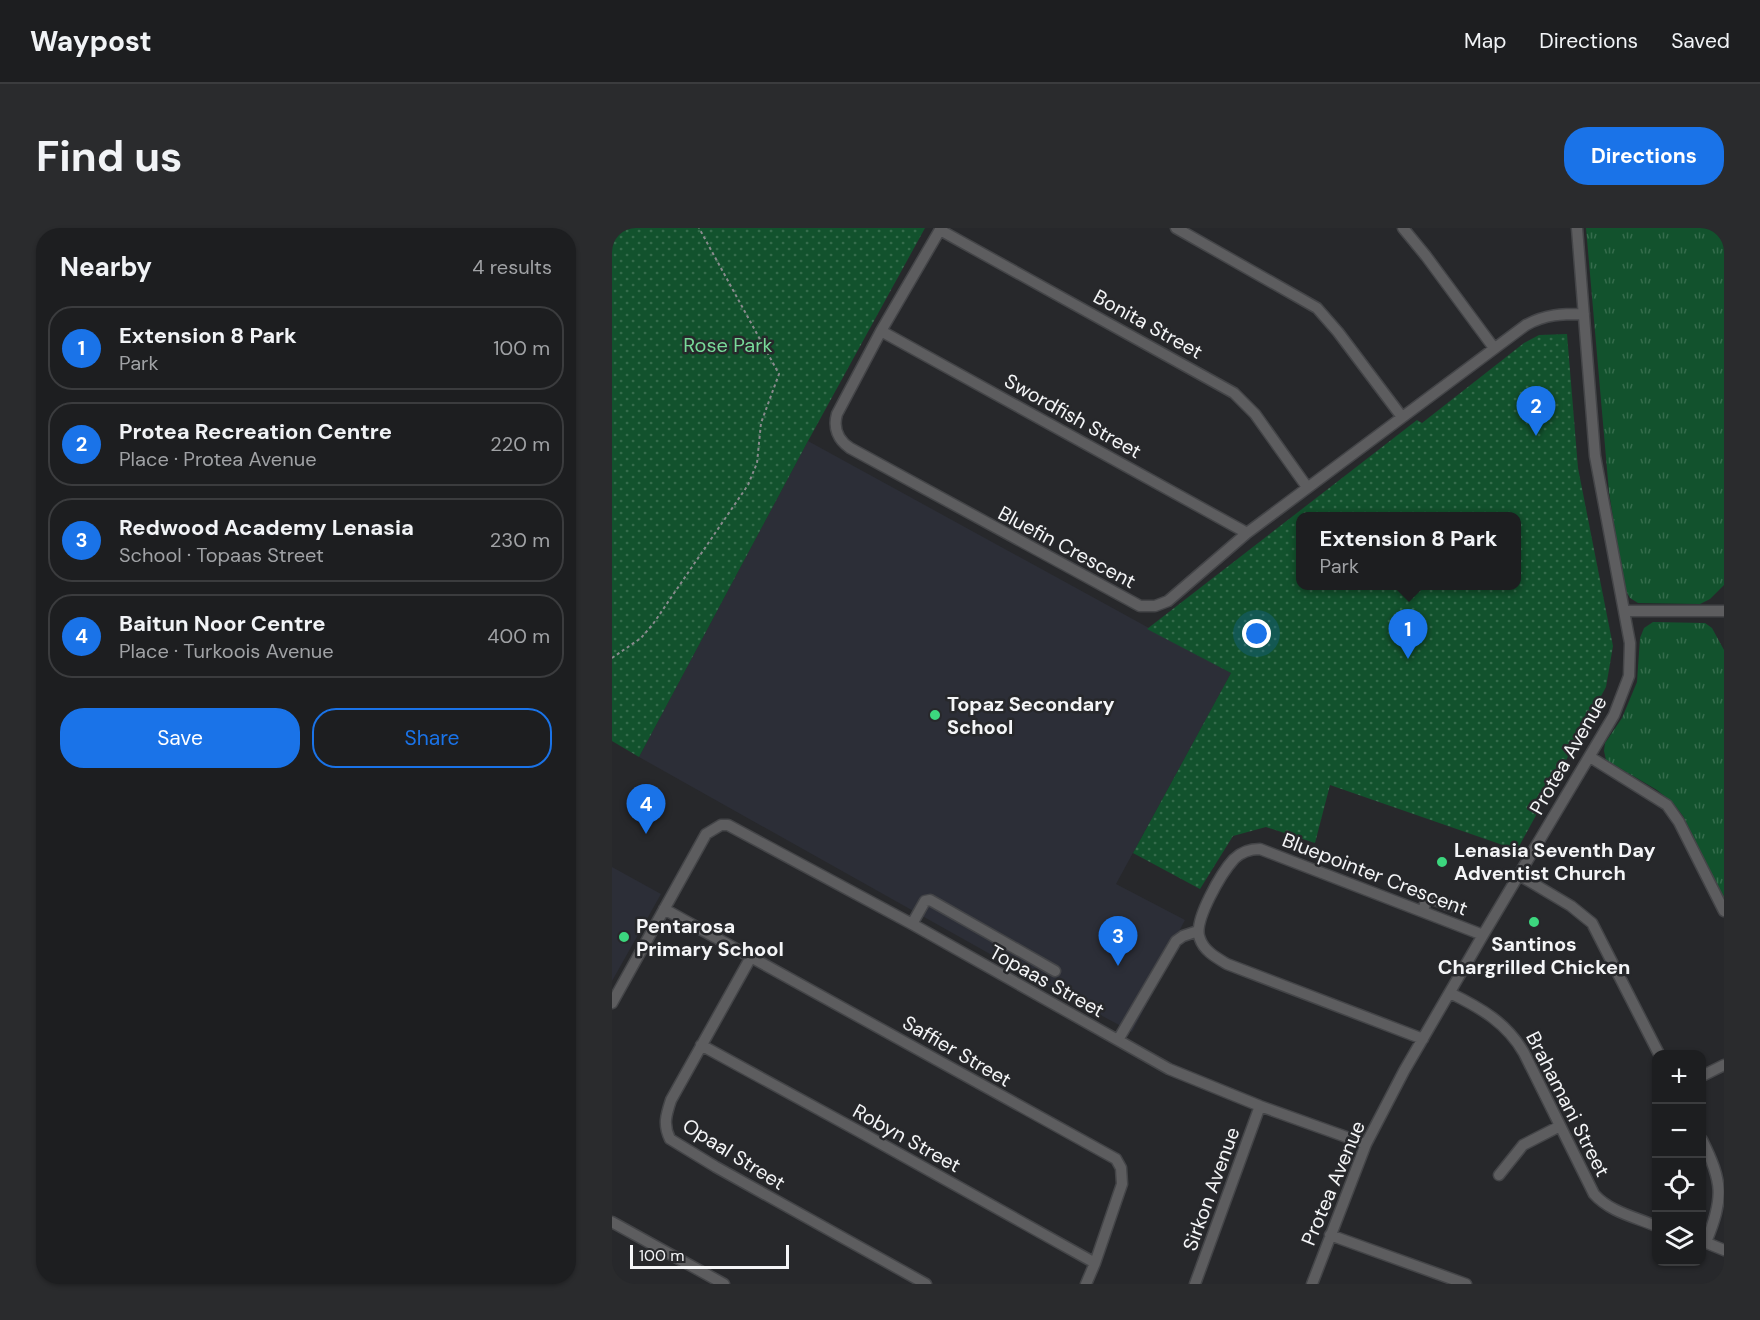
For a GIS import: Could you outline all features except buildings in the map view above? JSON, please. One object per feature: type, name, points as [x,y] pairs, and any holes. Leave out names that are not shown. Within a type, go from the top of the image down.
[{"type":"street","points":[[1176,228],[1317,308],[1338,332],[1402,417]]},
{"type":"street","points":[[1403,228],[1494,348]]},
{"type":"street","name":"Protea Avenue","points":[[1312,1284],[1366,1144],[1483,935],[1590,757],[1617,708],[1629,676],[1630,643],[1598,482],[1577,228]]},
{"type":"street","name":"Bluefin Crescent","points":[[940,229],[837,414],[835,426],[841,440],[845,445],[866,457],[1115,594],[1147,607],[1161,605],[1168,601],[1247,533],[1494,348],[1539,318],[1559,314],[1584,314]]},
{"type":"street","name":"Bonita Street","points":[[940,229],[1234,393],[1255,414],[1307,487]]},
{"type":"street","name":"Swordfish Street","points":[[881,332],[1247,533]]},
{"type":"street","points":[[1624,611],[1724,611]]},
{"type":"street","points":[[1590,757],[1667,805],[1679,822],[1724,911]]},
{"type":"street","name":"Topaas Street","points":[[664,909],[706,834],[722,825],[728,825],[912,924],[1179,1074],[1366,1144]]},
{"type":"street","name":"Bluepointer Crescent","points":[[1198,931],[1201,915],[1233,860],[1240,854],[1253,849],[1267,851],[1483,935]]},
{"type":"street","points":[[1519,875],[1572,906],[1592,922],[1657,1050]]},
{"type":"street","points":[[1423,911],[1426,897],[1450,906]]},
{"type":"street","points":[[912,924],[926,901],[930,900],[1055,971]]},
{"type":"street","points":[[612,1003],[664,909]]},
{"type":"street","name":"Saffier Street","points":[[664,909],[1116,1159],[1121,1167],[1122,1184],[1086,1284]]},
{"type":"street","points":[[1118,1041],[1176,941],[1198,931],[1199,938],[1208,951],[1227,964],[1423,1039]]},
{"type":"street","name":"Opaal Street","points":[[751,957],[671,1100],[665,1126],[670,1140],[926,1284]]},
{"type":"street","name":"Brahamani Street","points":[[1450,993],[1482,1010],[1507,1028],[1524,1053],[1594,1194],[1600,1201],[1613,1209],[1652,1224]]},
{"type":"street","name":"Robyn Street","points":[[701,1045],[1095,1263]]},
{"type":"street","points":[[1706,1074],[1724,1065]]},
{"type":"street","name":"Sirkon Avenue","points":[[1195,1284],[1260,1106]]},
{"type":"street","points":[[1499,1175],[1523,1145],[1560,1126]]},
{"type":"street","points":[[1706,1150],[1714,1165],[1720,1192],[1706,1232]]},
{"type":"street","points":[[612,1222],[724,1284]]},
{"type":"street","points":[[1330,1235],[1466,1284]]},
{"type":"street","points":[[1706,1242],[1724,1250]]},
{"type":"path","points":[[612,657],[636,643],[653,624],[748,484],[757,463],[761,423],[779,374],[699,228]]},
{"type":"shaded area","name":"Topaz Secondary School","points":[[808,441],[1231,673],[1116,884],[1185,920],[1175,939],[1179,942],[1132,1032],[639,757]]},
{"type":"shaded area","name":"Pentarosa Primary School","points":[[612,867],[661,894],[612,981]]},
{"type":"green space","name":"Rose Park","points":[[612,228],[925,228],[639,757],[612,741]]},
{"type":"green space","points":[[1586,228],[1719,228],[1724,231],[1724,585],[1710,599],[1700,604],[1638,603],[1630,598],[1624,587],[1609,492]]},
{"type":"green space","points":[[1567,334],[1578,468],[1613,646],[1606,687],[1517,850],[1330,785],[1315,843],[1266,827],[1233,836],[1200,889],[1133,853],[1231,673],[1147,629],[1296,514],[1296,590],[1521,590],[1521,512],[1298,512],[1417,420],[1422,423],[1524,343],[1539,335]]},
{"type":"green space","points":[[1653,622],[1705,623],[1712,628],[1724,650],[1724,900],[1683,816],[1674,804],[1657,790],[1606,760],[1605,743],[1622,718],[1637,682],[1640,638],[1644,628]]},
{"type":"place","name":"Protea Recreation Centre","points":[[1536,436]]},
{"type":"place","name":"Extension 8 Park","points":[[1408,659]]},
{"type":"place","name":"Topaz Secondary School","points":[[935,715]]},
{"type":"place","name":"Baitun Noor Centre","points":[[646,834]]},
{"type":"place","name":"Lenasia Seventh Day Adventist Church","points":[[1442,862]]},
{"type":"place","name":"Santinos Chargrilled Chicken","points":[[1534,922]]},
{"type":"place","name":"Pentarosa Primary School","points":[[624,937]]},
{"type":"place","name":"Redwood Academy Lenasia","points":[[1118,966]]}]
